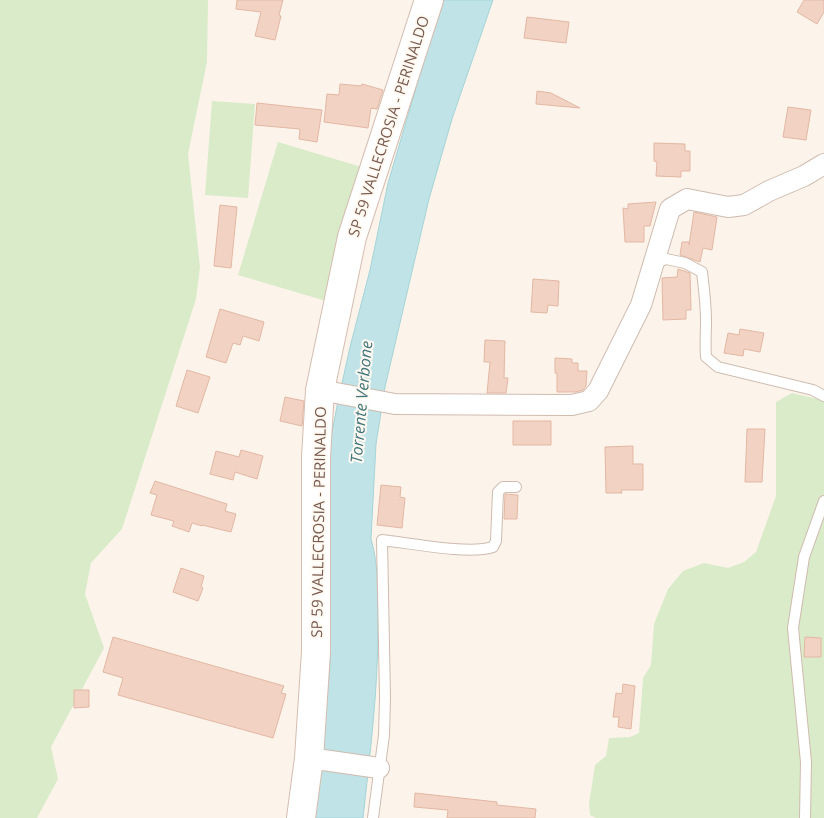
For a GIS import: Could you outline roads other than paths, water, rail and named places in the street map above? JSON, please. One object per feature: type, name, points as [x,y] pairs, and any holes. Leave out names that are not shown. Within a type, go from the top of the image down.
[{"type":"main road","name":"SP 59 VALLECROSIA - PERINALDO","points":[[301,818],[313,758],[316,652],[316,457],[352,237],[429,0]]},
{"type":"street","points":[[328,392],[395,404],[572,405],[589,402],[598,391],[641,305],[670,209],[687,199],[728,207],[744,205],[769,190],[804,176],[824,164]]},
{"type":"street","points":[[313,758],[376,767]]},
{"type":"lane","points":[[654,264],[666,259],[685,263],[702,272],[706,294],[704,343],[706,357],[718,368],[813,390],[824,396]]},
{"type":"lane","points":[[373,818],[376,767],[384,735],[382,540],[464,549],[483,550],[493,547],[496,541],[498,492],[503,487],[516,487]]},
{"type":"lane","points":[[805,818],[806,762],[793,628],[804,557],[824,500]]},
{"type":"water","name":"Torrente Verbone","points":[[442,0],[493,0],[452,119],[429,199],[385,387],[376,444],[371,539],[378,582],[377,674],[363,818],[315,818],[330,667],[329,448],[388,183]]}]
